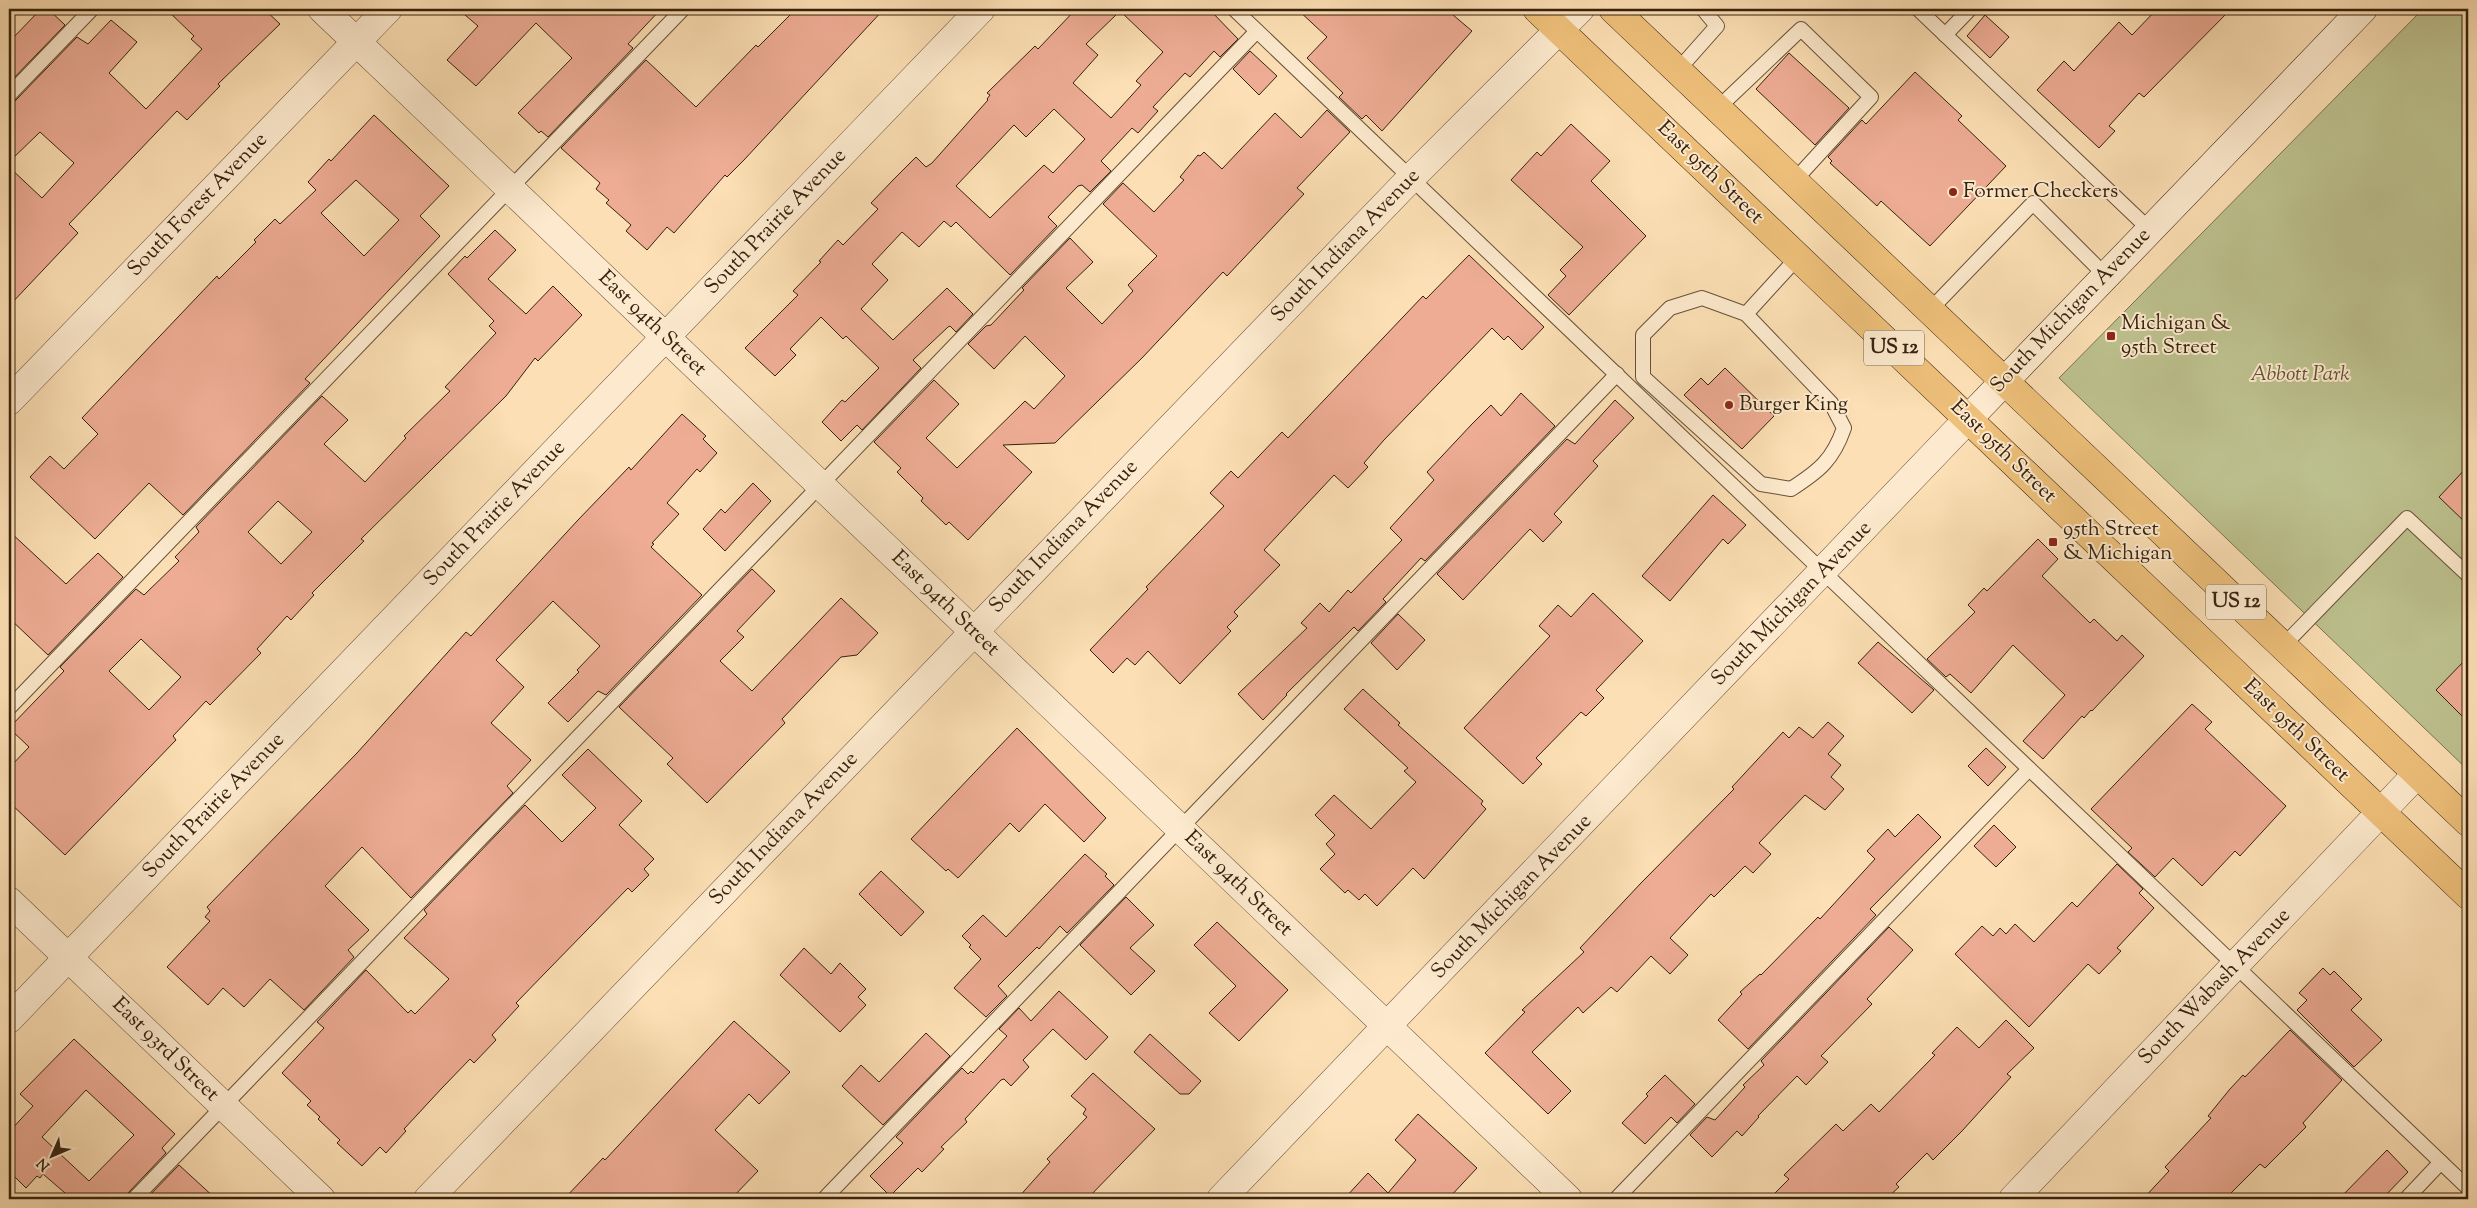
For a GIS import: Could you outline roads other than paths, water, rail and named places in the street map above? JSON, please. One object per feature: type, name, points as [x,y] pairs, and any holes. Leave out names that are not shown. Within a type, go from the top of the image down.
[{"type":"main road","name":"East 95th Street","points":[[1537,9],[2468,895]]},
{"type":"main road","name":"US 12","points":[[1613,9],[2468,822]]},
{"type":"street","name":"East 94th Street","points":[[322,9],[1568,1199]]},
{"type":"street","name":"South Forest Avenue","points":[[9,401],[388,9]]},
{"type":"street","name":"South Prairie Avenue","points":[[9,1019],[980,9]]},
{"type":"street","name":"South Indiana Avenue","points":[[428,1199],[1411,178],[1580,9]]},
{"type":"street","name":"South Michigan Avenue","points":[[1221,1199],[1823,572],[2149,229],[2363,9]]},
{"type":"street","name":"South Wabash Avenue","points":[[2013,1199],[2417,774]]},
{"type":"street","name":"East 93rd Street","points":[[9,901],[321,1199]]},
{"type":"lane","points":[[9,95],[92,9]]},
{"type":"lane","points":[[9,708],[683,9]]},
{"type":"lane","points":[[1234,9],[2468,1188]]},
{"type":"lane","points":[[1678,70],[1717,26],[1703,9]]},
{"type":"lane","points":[[1918,9],[2149,229]]},
{"type":"lane","points":[[1945,35],[1970,9]]},
{"type":"lane","points":[[1718,108],[1800,29],[1808,35],[1871,97],[1794,181]]},
{"type":"lane","points":[[134,1199],[1257,31]]},
{"type":"lane","points":[[1930,310],[2032,203],[2105,275]]},
{"type":"lane","points":[[1746,314],[1798,257]]},
{"type":"lane","points":[[1702,298],[1746,314],[1831,403],[1844,428],[1836,450],[1814,474],[1791,490],[1761,484],[1643,377],[1643,336],[1670,308],[1702,298]]},
{"type":"lane","points":[[824,1199],[1616,374]]},
{"type":"lane","points":[[2283,646],[2407,518],[2468,574]]},
{"type":"lane","points":[[1616,1199],[2030,769]]},
{"type":"lane","points":[[2406,1199],[2441,1162]]},
{"type":"place","name":"Former Checkers","points":[[1953,192]]},
{"type":"place","name":"Michigan & 95th Street","points":[[2111,336]]},
{"type":"place","name":"Burger King","points":[[1729,405]]},
{"type":"place","name":"95th Street & Michigan","points":[[2053,542]]},
{"type":"park label","name":"Abbott Park","points":[[2300,375]]}]
